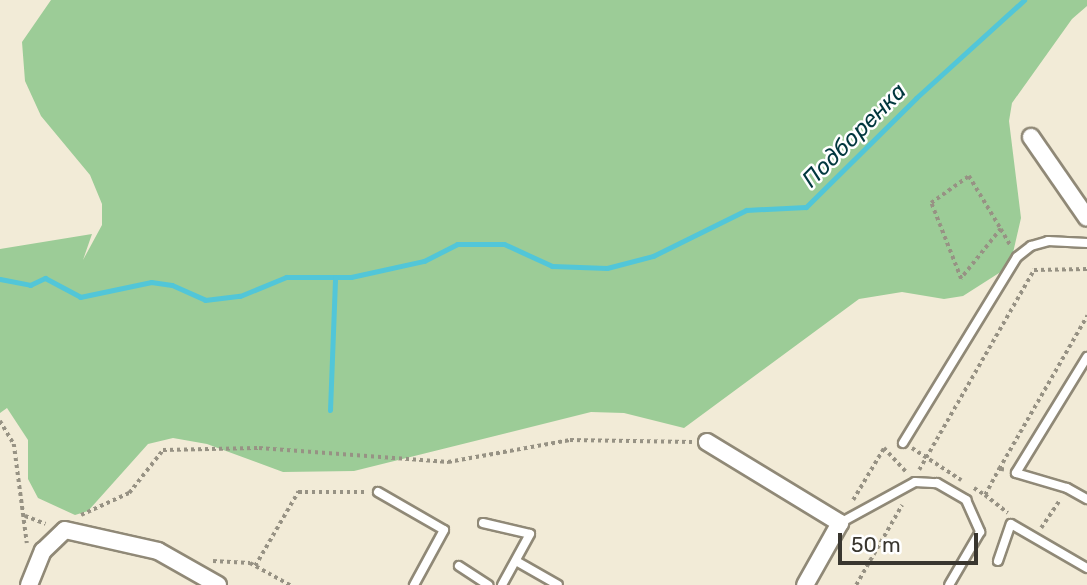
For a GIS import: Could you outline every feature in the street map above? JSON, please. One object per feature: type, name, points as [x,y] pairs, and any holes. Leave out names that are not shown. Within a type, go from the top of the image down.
[{"type":"street","points":[[1031,137],[1087,218]]},
{"type":"street","points":[[707,442],[839,523],[805,585]]},
{"type":"street","points":[[29,585],[43,551],[65,530],[158,551],[218,585]]},
{"type":"lane","points":[[903,443],[1017,257],[1031,246],[1048,241],[1087,243]]},
{"type":"lane","points":[[1087,358],[1016,473],[1067,488],[1087,499]]},
{"type":"lane","points":[[839,523],[915,482],[937,484],[966,500],[981,532],[949,585]]},
{"type":"lane","points":[[378,492],[444,530],[414,585]]},
{"type":"lane","points":[[483,523],[530,534],[502,585]]},
{"type":"lane","points":[[998,561],[1011,524],[1087,569]]},
{"type":"lane","points":[[516,561],[558,585]]},
{"type":"lane","points":[[459,566],[488,585]]},
{"type":"path","points":[[1001,229],[961,279],[931,203],[969,176],[1001,229],[1017,257]]},
{"type":"path","points":[[856,585],[915,482],[923,455],[1034,270],[1087,269]]},
{"type":"path","points":[[985,495],[1087,316]]},
{"type":"path","points":[[0,421],[14,444],[25,516]]},
{"type":"path","points":[[65,530],[71,519],[130,492],[163,450],[259,448],[448,462],[570,440],[707,442]]},
{"type":"path","points":[[903,443],[985,495],[1007,512],[1011,524]]},
{"type":"path","points":[[839,523],[884,448],[915,482]]},
{"type":"path","points":[[999,469],[1016,473]]},
{"type":"path","points":[[1034,539],[1067,488]]},
{"type":"path","points":[[255,566],[298,492],[378,492]]},
{"type":"green space","points":[[51,0],[1087,0],[1087,6],[1072,19],[1012,103],[1009,121],[1021,218],[1010,266],[963,296],[944,299],[902,292],[859,299],[684,428],[624,413],[591,412],[354,471],[283,472],[207,444],[173,438],[148,444],[88,511],[75,515],[38,498],[28,479],[28,440],[7,408],[0,413],[0,249],[92,234],[83,260],[102,225],[102,204],[90,175],[41,116],[25,81],[22,42]]},
{"type":"waterway","name":"Подборенка","points":[[0,279],[30,285],[45,278],[80,297],[151,282],[172,285],[205,300],[240,296],[286,277],[351,277],[424,261],[457,244],[504,244],[552,266],[607,268],[653,256],[746,210],[806,207],[916,98],[1024,0]]},
{"type":"waterway","points":[[330,410],[335,277]]}]
